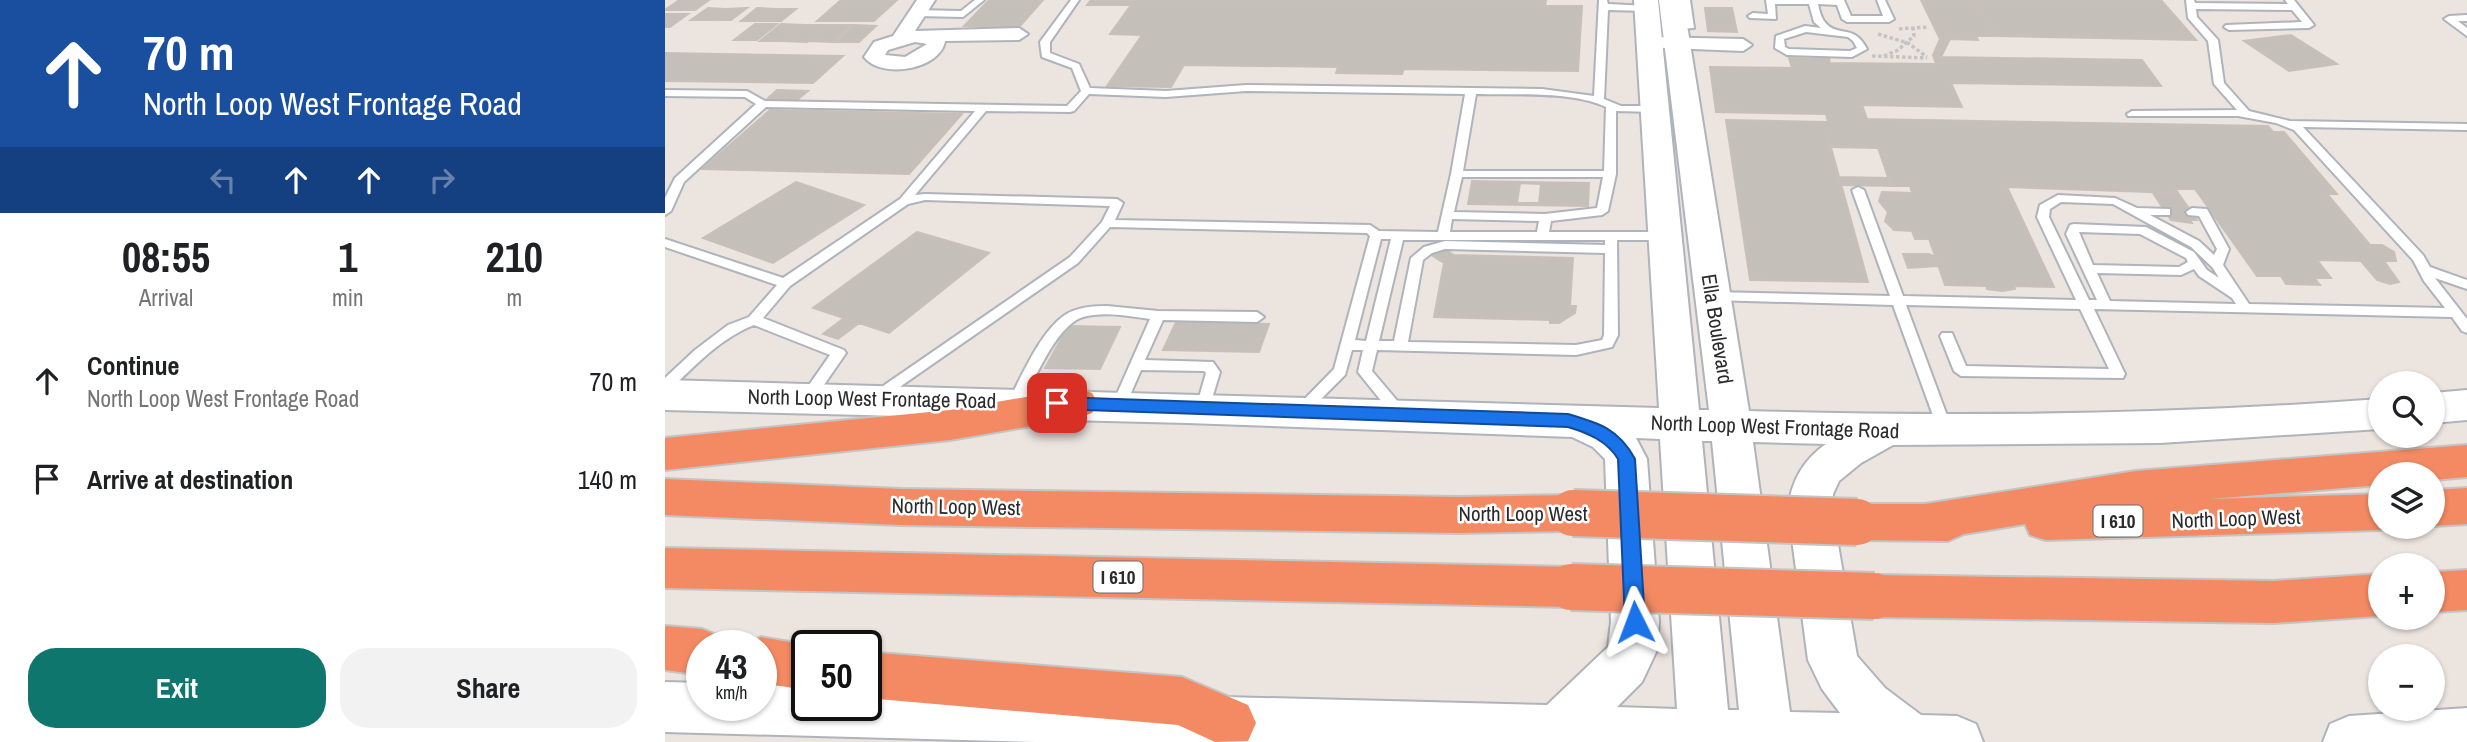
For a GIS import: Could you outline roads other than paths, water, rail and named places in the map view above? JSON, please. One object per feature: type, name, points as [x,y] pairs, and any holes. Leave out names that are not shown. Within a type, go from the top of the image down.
[{"type":"highway","points":[[665,454],[950,425],[1078,403]]},
{"type":"highway","points":[[1924,523],[2136,488],[2467,461]]},
{"type":"highway","name":"North Loop West","points":[[665,497],[901,507],[1265,510],[1459,515],[1573,513],[1924,523],[2143,521],[2368,512]]},
{"type":"highway","points":[[2445,507],[2467,506]]},
{"type":"highway","name":"I 610","points":[[665,568],[1874,596],[2274,602],[2368,596]]},
{"type":"highway","points":[[2445,591],[2467,590]]},
{"type":"highway","points":[[665,648],[686,650]]},
{"type":"highway","points":[[882,676],[1182,701],[1230,723]]},
{"type":"main road","name":"Ella Boulevard","points":[[1668,15],[1655,109],[1704,739]]},
{"type":"main road","name":"Ella Boulevard","points":[[1668,15],[1731,426],[1767,740]]},
{"type":"main road","name":"North Loop West Frontage Road","points":[[665,395],[1078,403],[1946,432],[2187,428],[2368,415]]},
{"type":"main road","points":[[2445,407],[2467,405]]},
{"type":"main road","points":[[1557,732],[1624,666],[1635,636],[1626,459],[1618,444],[1603,433],[1568,421]]},
{"type":"main road","points":[[1886,430],[1837,459],[1817,476],[1811,486],[1810,509],[1832,660],[1839,674],[1869,708],[1935,741]]},
{"type":"main road","points":[[665,707],[1557,732],[1704,739],[1935,741]]},
{"type":"main road","points":[[2349,742],[2467,734]]},
{"type":"street","points":[[901,38],[921,6]]},
{"type":"street","points":[[1668,15],[1743,45]]},
{"type":"street","points":[[926,36],[937,43],[934,49],[914,60],[888,63],[874,57],[881,46],[901,38],[926,36],[1019,34]]},
{"type":"lane","points":[[921,6],[963,14],[980,0]]},
{"type":"lane","points":[[1075,0],[1045,42],[1045,55],[1076,66],[1086,91]]},
{"type":"lane","points":[[1753,16],[1773,16],[1770,0],[1840,1],[1847,19],[1889,19],[1881,0]]},
{"type":"lane","points":[[2220,0],[2257,6]]},
{"type":"lane","points":[[1798,31],[1807,21],[1801,1]]},
{"type":"lane","points":[[1812,1],[1819,22],[1830,32]]},
{"type":"lane","points":[[2229,27],[2309,25],[2292,3],[2257,6],[2190,3],[2193,18],[2213,40],[2219,84],[2246,114]]},
{"type":"lane","points":[[1599,100],[1604,4],[1668,15]]},
{"type":"lane","points":[[2467,18],[2448,19],[2467,33]]},
{"type":"lane","points":[[1798,31],[1830,32],[1857,39],[1862,49],[1852,54],[1787,52],[1780,48],[1779,38],[1798,31]]},
{"type":"lane","points":[[1086,91],[1166,94],[1246,88],[1542,92],[1599,100],[1619,109],[1655,109]]},
{"type":"lane","points":[[665,93],[747,94],[763,104],[1070,109],[1086,91]]},
{"type":"lane","points":[[1443,236],[1471,91]]},
{"type":"lane","points":[[665,211],[679,180],[763,104]]},
{"type":"lane","points":[[1447,215],[1493,210],[1545,218],[1565,211],[1602,211],[1610,174],[1611,106]]},
{"type":"lane","points":[[665,386],[722,336],[754,320],[785,283],[904,201],[983,108]]},
{"type":"lane","points":[[2132,114],[2246,114],[2298,128],[2419,258],[2453,313],[2467,328]]},
{"type":"lane","points":[[2289,124],[2467,127]]},
{"type":"lane","points":[[1457,174],[1497,178],[1566,179],[1610,174]]},
{"type":"lane","points":[[1857,190],[1946,432]]},
{"type":"lane","points":[[874,399],[1074,260],[1107,223],[1117,203],[925,197],[904,201]]},
{"type":"lane","points":[[1947,336],[1961,372],[2117,374],[2043,217],[2044,208],[2058,198],[2115,201],[2195,244],[2217,265],[2242,304]]},
{"type":"lane","points":[[2134,211],[2166,212]]},
{"type":"lane","points":[[2192,212],[2203,212],[2223,248],[2217,265]]},
{"type":"lane","points":[[1543,236],[1545,218]]},
{"type":"lane","points":[[1107,223],[1370,229],[1376,234],[1398,236],[1543,236],[1611,242]]},
{"type":"lane","points":[[2106,305],[2072,234],[2074,228],[2142,230],[2190,255],[2203,273],[2242,304]]},
{"type":"lane","points":[[1300,411],[1340,371],[1376,234]]},
{"type":"lane","points":[[1398,236],[1365,372],[1401,415]]},
{"type":"lane","points":[[1400,347],[1417,258],[1428,250],[1445,245],[1611,242],[1665,236]]},
{"type":"lane","points":[[1346,345],[1576,350],[1607,344],[1611,335],[1611,242]]},
{"type":"lane","points":[[665,243],[785,283]]},
{"type":"lane","points":[[2088,269],[2181,271],[2196,263]]},
{"type":"lane","points":[[2424,270],[2467,285]]},
{"type":"lane","points":[[1712,296],[2085,305],[2242,304],[2453,313]]},
{"type":"lane","points":[[1015,402],[1059,325],[1075,314],[1104,311],[1158,316],[1257,317]]},
{"type":"lane","points":[[1119,405],[1158,316]]},
{"type":"lane","points":[[754,320],[839,353],[807,398]]},
{"type":"lane","points":[[1136,365],[1208,366],[1213,372],[1213,380],[1203,408]]}]
